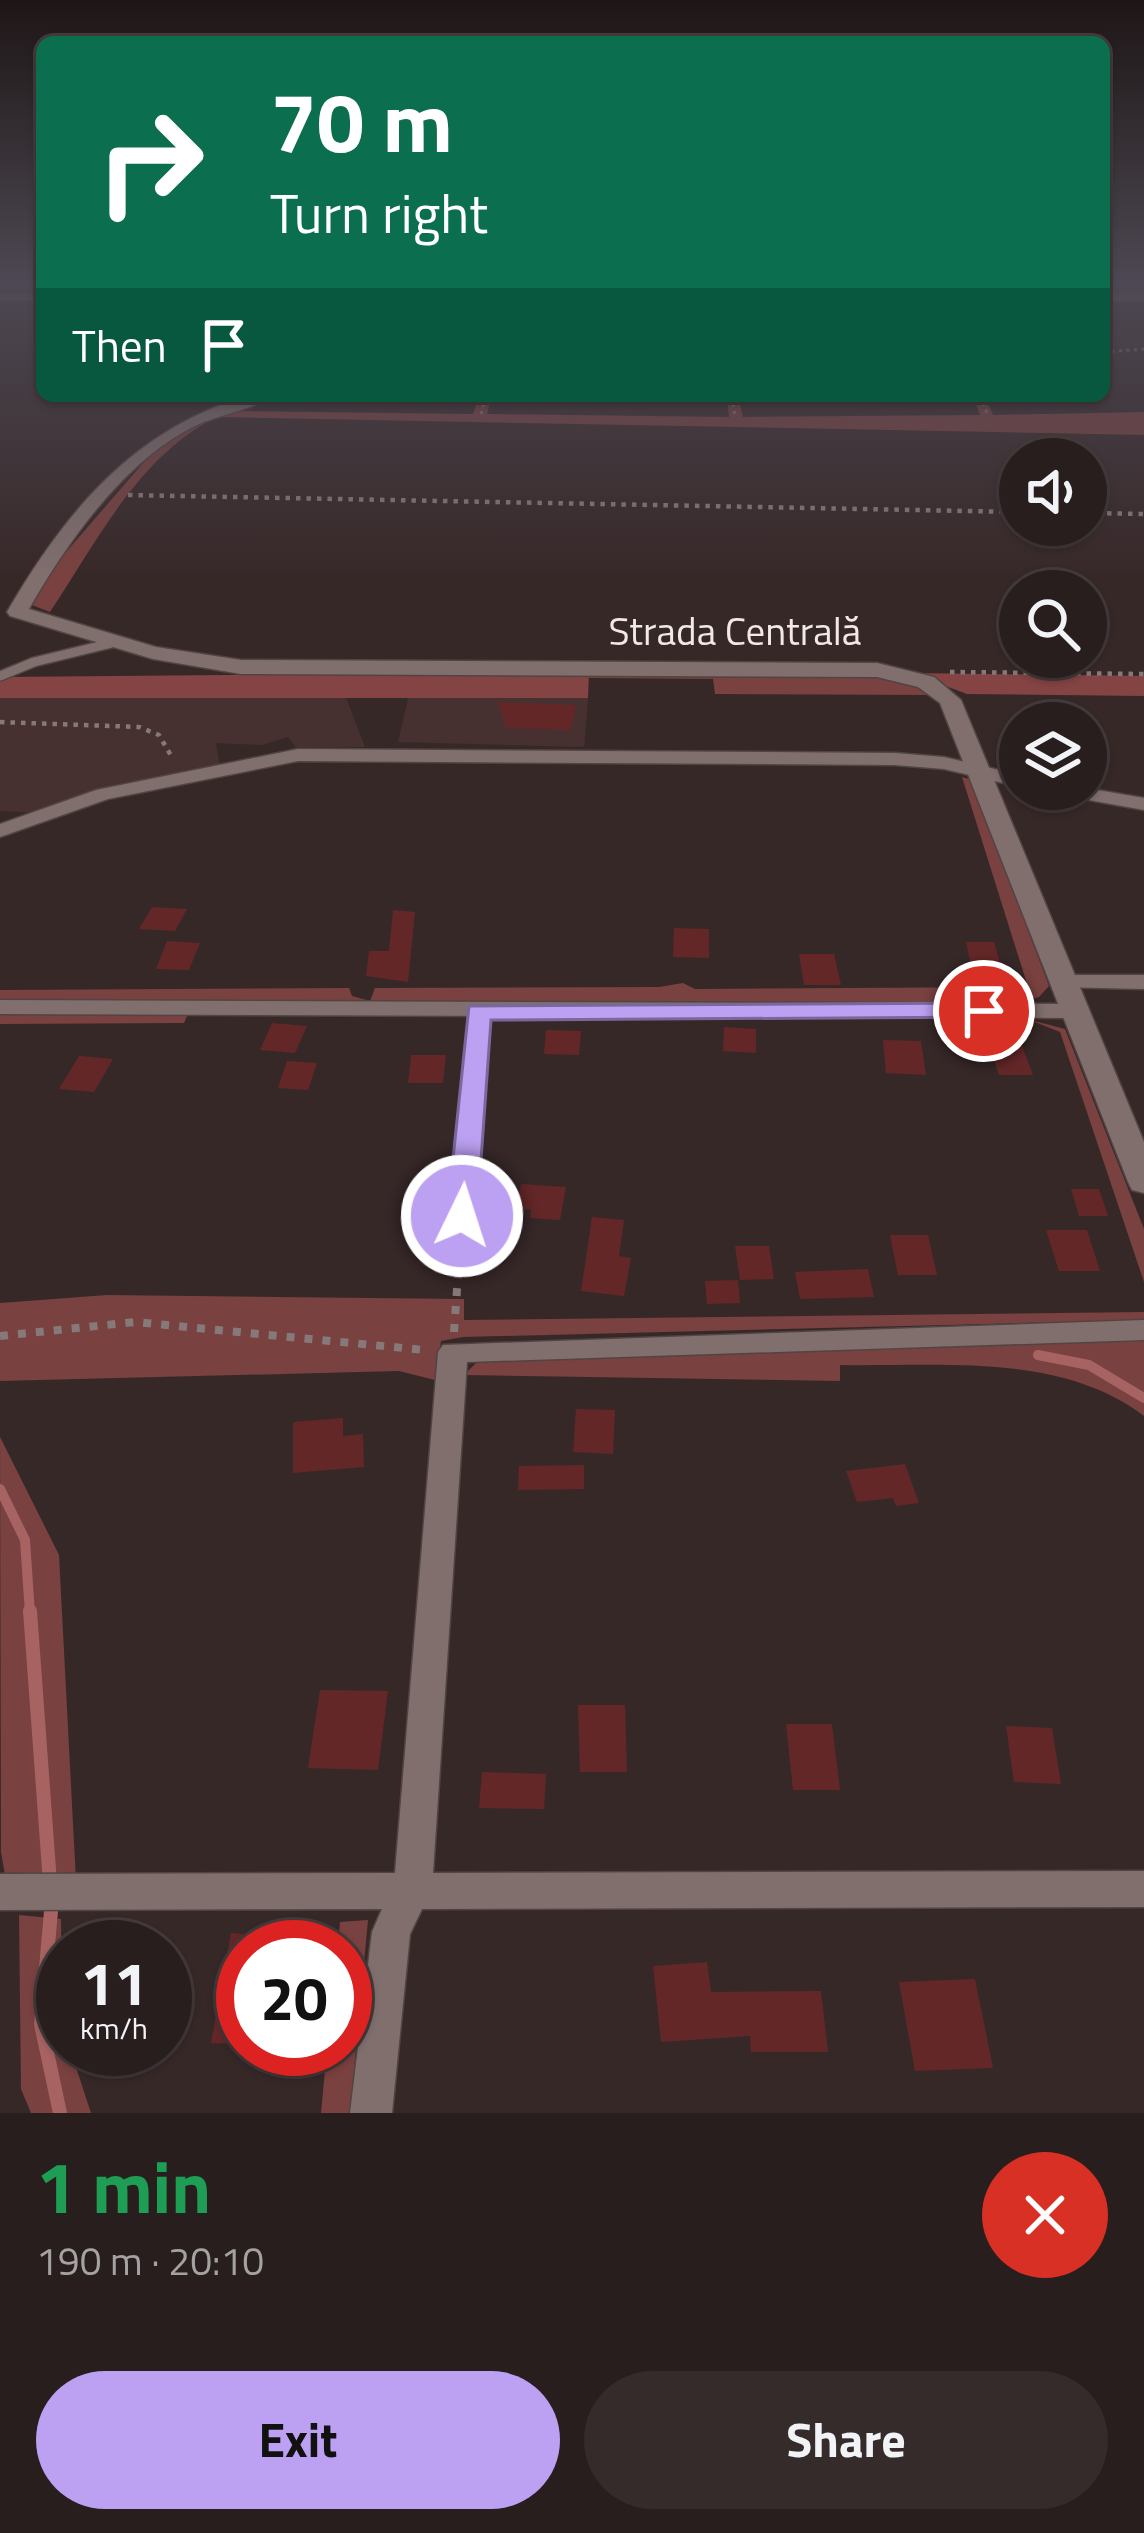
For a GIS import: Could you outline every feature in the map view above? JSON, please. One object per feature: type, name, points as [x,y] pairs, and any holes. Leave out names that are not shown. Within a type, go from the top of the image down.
[{"type":"street","points":[[8,609],[106,495],[172,431],[248,402]]},
{"type":"street","name":"Strada Centrală","points":[[8,609],[203,663],[275,669],[877,670],[942,691],[983,775],[1144,1182]]},
{"type":"street","points":[[0,831],[103,794],[298,755],[895,758],[999,778]]},
{"type":"street","points":[[1107,797],[1144,804]]},
{"type":"street","points":[[1065,982],[1144,982]]},
{"type":"street","points":[[0,1007],[1076,1011]]},
{"type":"street","points":[[370,2113],[391,1932],[412,1888],[453,1352],[1144,1330]]},
{"type":"street","points":[[18,1893],[412,1888],[1144,1889]]},
{"type":"lane","points":[[0,676],[34,662],[116,642]]},
{"type":"lane","points":[[462,1216],[478,1012]]},
{"type":"path","points":[[481,414],[484,402]]},
{"type":"path","points":[[733,402],[735,418]]},
{"type":"path","points":[[982,402],[988,416]]},
{"type":"path","points":[[106,495],[999,512]]},
{"type":"path","points":[[1107,513],[1144,514]]},
{"type":"path","points":[[939,672],[1144,674]]},
{"type":"path","points":[[0,722],[139,727],[166,740],[169,756],[181,766],[203,774]]},
{"type":"path","points":[[0,1336],[135,1322],[453,1352],[462,1216]]},
{"type":"shaded area","points":[[253,402],[265,402],[234,411],[473,414],[477,402],[490,402],[487,414],[729,417],[728,402],[739,402],[743,417],[980,415],[975,402],[988,402],[993,415],[1144,412],[1144,435],[217,417],[189,433],[142,477],[50,612],[29,604],[40,582],[157,447],[192,423]]},
{"type":"shaded area","points":[[589,672],[872,675],[917,685],[932,695],[715,694],[713,679],[589,678]]},
{"type":"shaded area","points":[[589,672],[588,698],[0,698],[0,677]]},
{"type":"shaded area","points":[[911,673],[999,674],[999,678],[1144,676],[1144,696],[967,694]]},
{"type":"shaded area","points":[[345,695],[365,747],[296,747],[288,737],[262,745],[216,743],[220,767],[42,813],[0,811],[0,698]]},
{"type":"shaded area","points":[[409,695],[588,698],[584,747],[398,742]]},
{"type":"shaded area","points":[[962,777],[972,780],[1049,986],[1039,997],[1020,1002],[0,1003],[0,990],[349,988],[352,996],[370,1001],[375,988],[659,987],[683,983],[695,989],[1028,987]]},
{"type":"shaded area","points":[[0,1014],[187,1016],[184,1023],[0,1024]]},
{"type":"shaded area","points":[[1027,1019],[1065,1029],[1144,1229],[1144,1282],[1060,1032]]},
{"type":"shaded area","points":[[107,1295],[464,1299],[464,1320],[1144,1312],[1144,1320],[463,1337],[441,1341],[435,1380],[399,1371],[0,1381],[0,1303]]},
{"type":"shaded area","points":[[1104,1337],[1144,1340],[1144,1416],[1075,1381],[998,1367],[840,1365],[840,1381],[464,1375],[478,1361]]},
{"type":"shaded area","points":[[0,1437],[59,1555],[76,1881],[6,1881],[1,1852]]},
{"type":"shaded area","points":[[19,1915],[61,1919],[36,1920],[36,2076],[79,2076],[91,2113],[31,2113],[21,2089]]},
{"type":"shaded area","points":[[324,2076],[353,2076],[350,2113],[321,2113]]},
{"type":"building","points":[[498,702],[576,705],[571,730],[506,728]]},
{"type":"building","points":[[152,907],[187,909],[175,931],[139,929]]},
{"type":"building","points":[[393,910],[415,912],[408,982],[366,976],[369,951],[389,951]]},
{"type":"building","points":[[674,928],[709,929],[709,958],[673,957]]},
{"type":"building","points":[[167,941],[200,943],[189,970],[156,969]]},
{"type":"building","points":[[966,942],[994,942],[1002,971],[972,971]]},
{"type":"building","points":[[799,954],[834,954],[841,985],[804,985]]},
{"type":"building","points":[[272,1023],[307,1026],[295,1053],[260,1050]]},
{"type":"building","points":[[724,1027],[756,1029],[756,1053],[723,1051]]},
{"type":"building","points":[[546,1030],[581,1031],[579,1055],[544,1054]]},
{"type":"building","points":[[883,1040],[921,1041],[926,1075],[886,1073]]},
{"type":"building","points":[[988,1043],[1021,1043],[1033,1075],[999,1075]]},
{"type":"building","points":[[411,1055],[446,1055],[443,1083],[408,1083]]},
{"type":"building","points":[[79,1056],[113,1059],[94,1092],[59,1089]]},
{"type":"building","points":[[287,1061],[317,1063],[308,1090],[278,1088]]},
{"type":"building","points":[[521,1184],[566,1187],[560,1220],[530,1218],[531,1210],[515,1209]]},
{"type":"building","points":[[1071,1189],[1099,1189],[1108,1216],[1079,1216]]},
{"type":"building","points":[[592,1217],[624,1220],[619,1256],[631,1258],[624,1296],[581,1291]]},
{"type":"building","points":[[1046,1230],[1087,1230],[1100,1271],[1059,1271]]},
{"type":"building","points":[[890,1235],[928,1235],[937,1275],[898,1275]]},
{"type":"building","points":[[735,1246],[769,1246],[774,1279],[740,1280]]},
{"type":"building","points":[[868,1269],[874,1297],[800,1299],[795,1272]]},
{"type":"building","points":[[738,1280],[740,1303],[707,1304],[705,1281]]},
{"type":"building","points":[[576,1409],[615,1410],[613,1454],[573,1452]]},
{"type":"building","points":[[343,1418],[343,1436],[363,1434],[364,1467],[293,1473],[293,1422]]},
{"type":"building","points":[[905,1464],[919,1503],[896,1506],[893,1498],[857,1502],[846,1471]]},
{"type":"building","points":[[584,1465],[584,1489],[518,1490],[519,1466]]},
{"type":"building","points":[[320,1690],[388,1691],[378,1770],[308,1768]]},
{"type":"building","points":[[578,1705],[625,1705],[627,1772],[580,1772]]},
{"type":"building","points":[[786,1724],[832,1724],[840,1790],[793,1790]]},
{"type":"building","points":[[1006,1726],[1052,1728],[1061,1784],[1014,1782]]},
{"type":"building","points":[[482,1772],[546,1774],[544,1809],[479,1808]]},
{"type":"building","points":[[707,1962],[711,1992],[821,1991],[828,2052],[751,2052],[750,2036],[661,2042],[653,1966]]},
{"type":"building","points":[[975,1979],[993,2068],[915,2071],[899,1982]]},
{"type":"waterway","points":[[1038,1355],[1089,1365],[1144,1398]]},
{"type":"waterway","points":[[0,1489],[25,1540],[30,1614]]},
{"type":"waterway","points":[[30,1611],[50,1883]]},
{"type":"waterway","points":[[52,1900],[41,2024],[60,2113]]},
{"type":"route","points":[[462,1216],[478,1012],[984,1011]]}]
